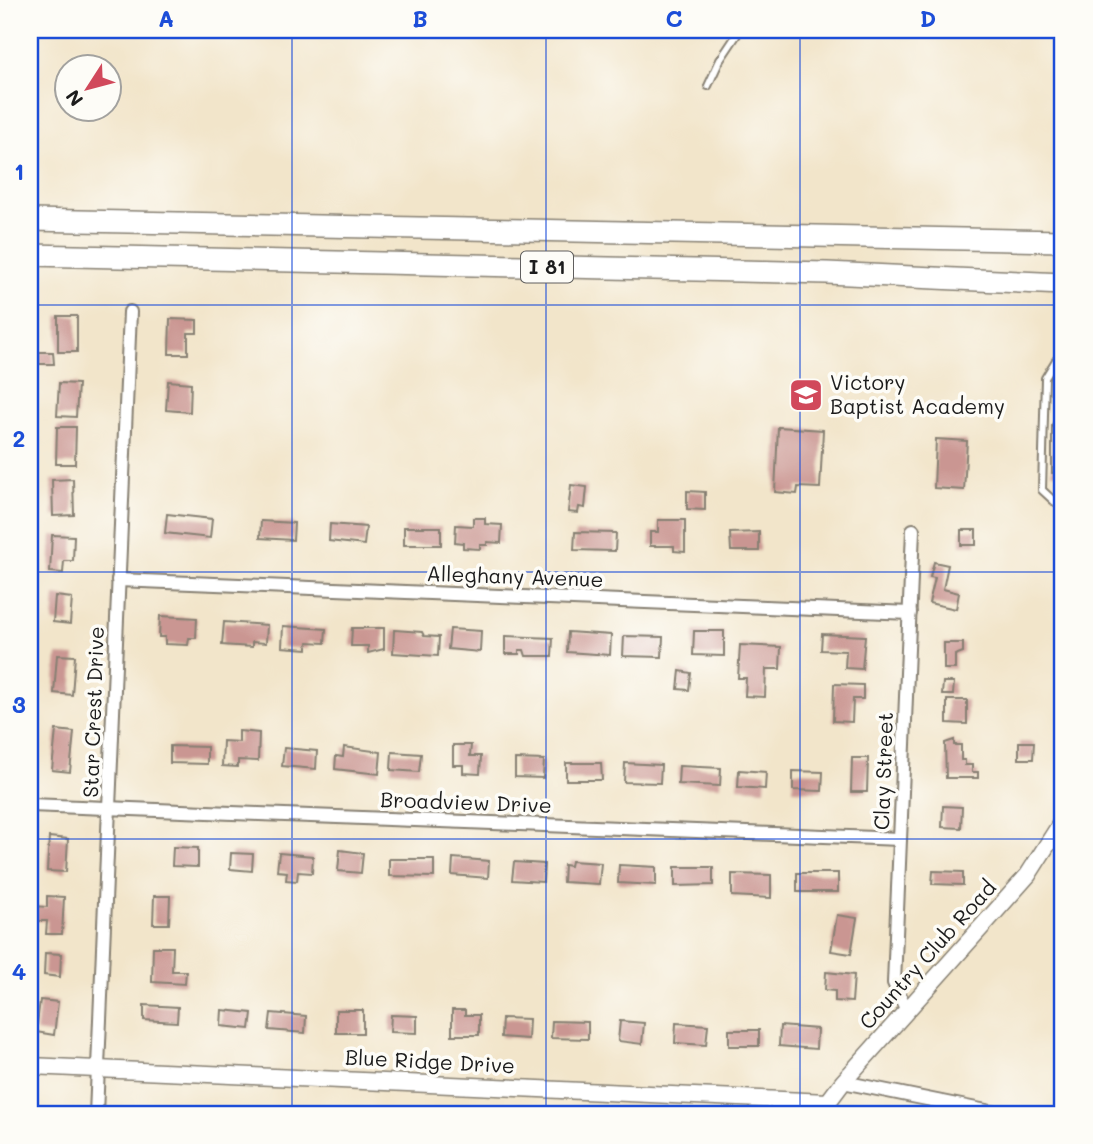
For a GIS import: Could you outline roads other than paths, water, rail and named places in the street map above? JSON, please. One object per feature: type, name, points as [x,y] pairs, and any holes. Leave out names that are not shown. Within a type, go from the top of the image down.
[{"type":"highway","name":"I 81","points":[[30,220],[1063,241]]},
{"type":"highway","name":"I 81","points":[[30,255],[827,273],[1063,284]]},
{"type":"street","name":"Star Crest Drive","points":[[96,1114],[130,312]]},
{"type":"street","name":"Clay Street","points":[[907,1010],[894,983],[913,530]]},
{"type":"street","name":"Alleghany Avenue","points":[[118,580],[910,613]]},
{"type":"street","name":"Broadview Drive","points":[[30,806],[900,839]]},
{"type":"street","name":"Country Club Road","points":[[823,1108],[1028,874],[1063,820]]},
{"type":"street","name":"Blue Ridge Drive","points":[[30,1066],[823,1108]]},
{"type":"street","points":[[843,1082],[1001,1114]]},
{"type":"lane","points":[[708,86],[725,52],[740,30]]},
{"type":"lane","points":[[1063,357],[1056,360],[1045,378],[1042,490],[1055,502],[1063,502]]},
{"type":"place","name":"Victory Baptist Academy","points":[[806,395]]}]
